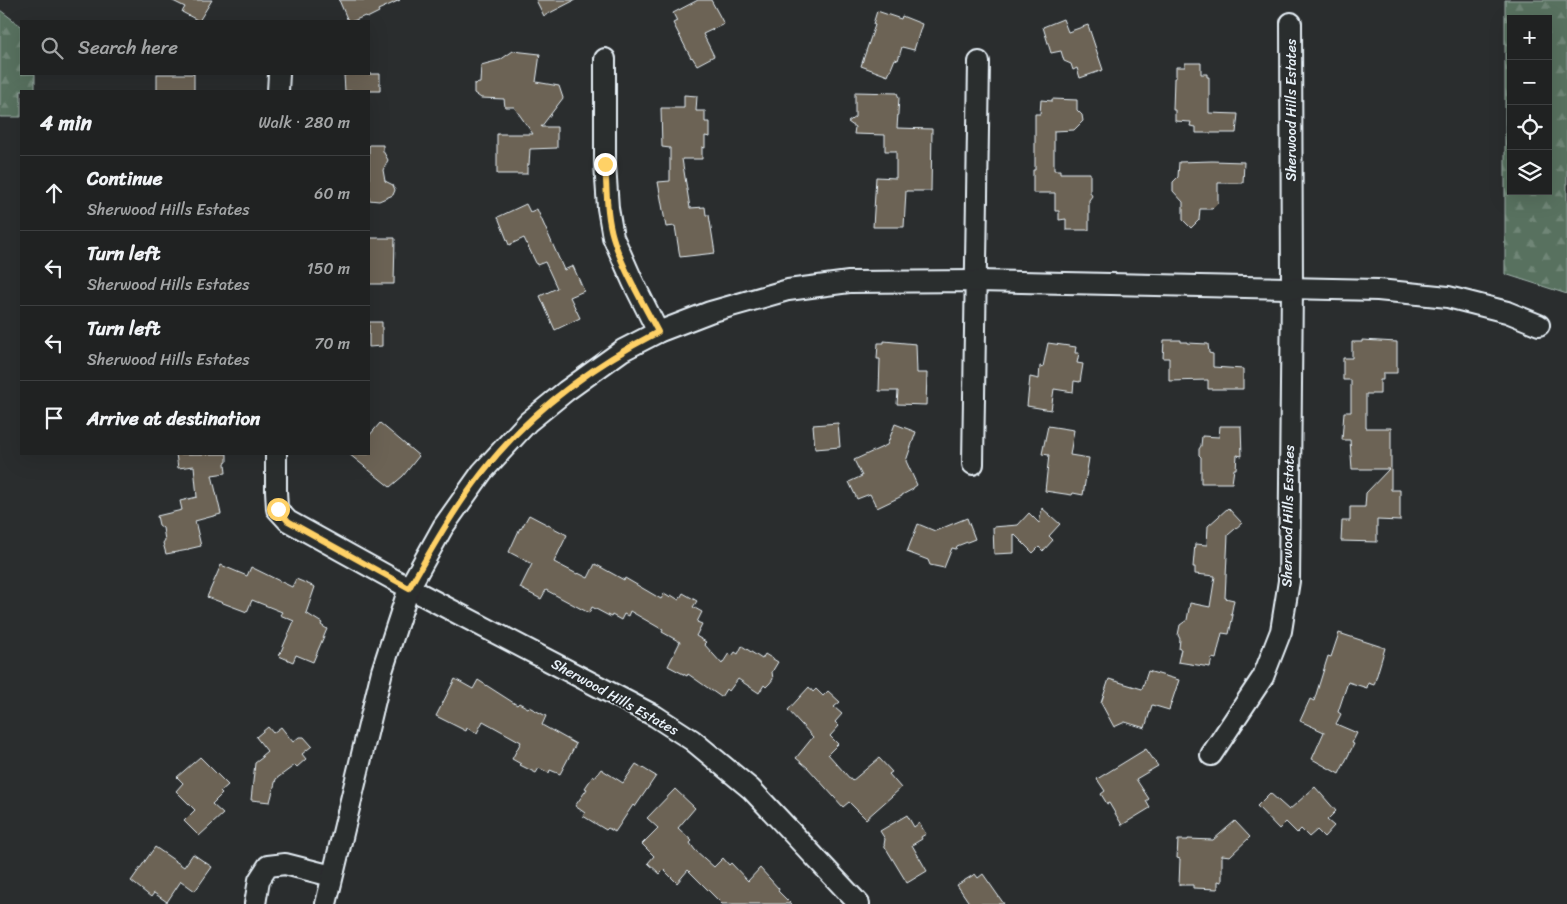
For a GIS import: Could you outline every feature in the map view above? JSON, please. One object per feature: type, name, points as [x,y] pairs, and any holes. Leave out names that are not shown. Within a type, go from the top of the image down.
[{"type":"street","name":"Sherwood Hills Estates","points":[[1211,755],[1263,677],[1281,630],[1289,581],[1292,287],[1291,23]]},
{"type":"street","points":[[605,59],[605,164],[608,208],[613,237],[632,282],[658,332]]},
{"type":"street","points":[[973,464],[979,62]]},
{"type":"street","points":[[278,75],[278,90]]},
{"type":"street","points":[[326,904],[382,671],[409,588],[443,527],[482,472],[528,422],[566,391],[623,350],[658,332],[710,312],[788,290],[850,282],[976,281],[1378,290],[1448,297],[1508,312],[1539,325]]},
{"type":"street","name":"Sherwood Hills Estates","points":[[276,455],[278,509],[288,521],[409,588],[655,716],[692,740],[751,789],[859,904]]},
{"type":"street","points":[[255,904],[259,880],[268,866],[285,864],[332,876]]},
{"type":"green space","points":[[1505,0],[1567,0],[1567,294],[1505,274]]},
{"type":"green space","points":[[0,10],[20,25],[20,75],[35,75],[35,90],[20,90],[20,117],[0,117]]},
{"type":"building","points":[[171,0],[212,0],[200,20],[182,12],[185,7]]},
{"type":"building","points":[[339,0],[400,0],[378,10],[379,12],[367,18],[365,16],[355,20],[348,20]]},
{"type":"building","points":[[536,0],[575,0],[544,16]]},
{"type":"building","points":[[698,0],[711,0],[724,24],[703,34],[714,56],[697,65],[691,58],[673,23],[677,21],[673,13]]},
{"type":"building","points":[[877,11],[901,19],[902,16],[922,24],[914,50],[902,47],[898,60],[895,59],[888,76],[861,66],[875,25],[873,24]]},
{"type":"building","points":[[1063,19],[1068,32],[1088,25],[1103,70],[1080,78],[1077,68],[1073,70],[1071,64],[1064,61],[1061,51],[1051,53],[1043,27]]},
{"type":"building","points":[[513,51],[540,54],[536,82],[559,86],[563,98],[541,127],[557,127],[557,148],[530,149],[527,174],[497,174],[497,134],[533,134],[514,107],[505,107],[504,99],[481,98],[474,93],[474,84],[480,83],[481,65],[500,60]]},
{"type":"building","points":[[1185,63],[1201,63],[1201,74],[1207,74],[1207,77],[1209,77],[1209,113],[1238,114],[1236,133],[1196,133],[1196,127],[1190,126],[1191,122],[1175,121],[1175,110],[1173,110],[1174,78],[1176,78],[1176,67],[1185,67]]},
{"type":"building","points":[[380,74],[380,91],[345,90],[344,75]]},
{"type":"building","points":[[157,75],[194,75],[194,90],[157,90]]},
{"type":"building","points":[[855,92],[897,93],[899,98],[897,128],[932,129],[931,191],[906,191],[904,227],[873,227],[876,177],[896,178],[896,151],[885,151],[885,135],[854,134],[855,127],[848,122],[855,117]]},
{"type":"building","points":[[684,95],[697,96],[696,111],[705,111],[705,122],[710,122],[710,137],[705,136],[705,148],[702,147],[702,159],[682,159],[690,208],[705,207],[706,215],[709,215],[715,253],[680,257],[675,226],[666,227],[658,182],[670,181],[670,148],[662,147],[661,108],[684,108]]},
{"type":"building","points":[[1052,99],[1077,100],[1077,110],[1082,115],[1083,121],[1074,130],[1054,131],[1054,170],[1060,170],[1060,173],[1090,173],[1090,192],[1092,196],[1089,200],[1089,230],[1066,230],[1066,219],[1059,220],[1059,211],[1055,211],[1055,193],[1033,193],[1035,114],[1040,114],[1041,100],[1052,101]]},
{"type":"building","points":[[370,145],[383,145],[383,151],[388,160],[383,170],[385,181],[393,185],[395,190],[393,195],[379,201],[370,200]]},
{"type":"building","points":[[1179,162],[1244,162],[1243,183],[1218,183],[1218,203],[1212,209],[1200,209],[1199,220],[1191,228],[1183,220],[1183,202],[1173,191],[1173,182],[1178,177]]},
{"type":"building","points":[[526,204],[530,212],[537,209],[564,270],[573,266],[584,291],[570,297],[580,318],[555,330],[540,296],[557,288],[545,262],[537,265],[524,238],[509,245],[498,217]]},
{"type":"building","points":[[370,238],[395,238],[394,284],[370,284]]},
{"type":"building","points":[[370,322],[382,322],[382,346],[370,347]]},
{"type":"building","points":[[1164,340],[1181,340],[1181,342],[1187,343],[1208,344],[1209,353],[1213,354],[1213,367],[1243,369],[1243,389],[1208,389],[1208,380],[1169,381],[1169,358],[1163,358]]},
{"type":"building","points":[[1362,340],[1397,342],[1397,373],[1383,373],[1383,380],[1380,380],[1380,394],[1366,394],[1366,428],[1391,428],[1391,490],[1400,490],[1400,521],[1377,520],[1377,542],[1341,541],[1342,521],[1350,521],[1350,507],[1365,507],[1366,493],[1389,469],[1352,469],[1350,440],[1342,440],[1344,412],[1351,412],[1351,380],[1343,380],[1343,358],[1352,358],[1352,342],[1362,342]]},
{"type":"building","points":[[884,341],[916,344],[917,373],[927,373],[926,405],[897,404],[898,391],[879,391],[880,359],[877,359],[878,343],[884,343]]},
{"type":"building","points":[[1048,343],[1076,347],[1075,353],[1079,353],[1077,363],[1083,364],[1080,382],[1074,381],[1073,392],[1054,389],[1051,410],[1027,406],[1030,377],[1039,379],[1040,366],[1043,367]]},
{"type":"building","points":[[380,423],[419,456],[403,476],[390,487],[350,455],[370,455],[370,435]]},
{"type":"building","points":[[838,423],[840,447],[815,449],[813,425]]},
{"type":"building","points":[[895,424],[916,432],[906,461],[917,485],[902,496],[877,508],[870,494],[857,499],[849,482],[862,476],[854,460],[887,445]]},
{"type":"building","points":[[1048,426],[1074,430],[1070,455],[1089,458],[1083,495],[1045,491],[1049,455],[1042,454]]},
{"type":"building","points":[[1220,426],[1241,426],[1242,456],[1237,455],[1232,483],[1201,483],[1201,457],[1199,449],[1202,436],[1219,437]]},
{"type":"building","points":[[176,455],[227,455],[227,462],[225,463],[226,473],[212,475],[221,514],[195,521],[201,546],[166,554],[163,543],[165,540],[163,528],[159,525],[157,516],[182,510],[180,501],[197,497],[194,466],[178,468]]},
{"type":"building","points":[[1042,508],[1060,524],[1049,536],[1053,540],[1043,551],[1039,547],[1033,553],[1014,534],[1014,553],[994,554],[993,527],[1018,525],[1029,513],[1039,523]]},
{"type":"building","points":[[1228,508],[1242,523],[1228,535],[1225,598],[1234,600],[1229,634],[1222,633],[1216,659],[1212,658],[1210,667],[1178,662],[1181,649],[1179,649],[1180,639],[1178,635],[1180,625],[1187,620],[1190,603],[1210,607],[1215,576],[1195,574],[1195,567],[1193,567],[1195,544],[1207,545],[1208,526]]},
{"type":"building","points":[[529,515],[567,535],[554,562],[588,578],[595,564],[624,580],[625,578],[661,599],[664,594],[669,597],[671,595],[679,600],[683,593],[697,601],[693,607],[702,612],[697,622],[702,624],[696,636],[706,642],[704,644],[722,664],[729,653],[732,656],[735,652],[738,654],[742,646],[762,659],[765,654],[778,662],[772,672],[773,679],[766,687],[764,685],[759,693],[738,679],[729,691],[726,689],[721,697],[688,674],[687,676],[668,666],[680,642],[630,611],[628,616],[624,614],[621,620],[592,607],[589,613],[546,590],[541,599],[520,588],[532,564],[509,552],[520,528]]},
{"type":"building","points":[[967,518],[975,539],[957,546],[956,549],[952,548],[944,568],[930,565],[928,560],[907,552],[918,524],[935,531]]},
{"type":"building","points":[[221,565],[247,576],[251,567],[292,587],[296,579],[315,587],[306,613],[322,623],[321,625],[327,629],[313,662],[296,655],[293,662],[279,656],[294,621],[280,615],[282,612],[252,600],[247,612],[207,597]]},
{"type":"building","points":[[1339,633],[1385,648],[1374,685],[1368,683],[1367,688],[1348,682],[1338,712],[1341,714],[1336,724],[1357,733],[1352,743],[1354,744],[1339,774],[1312,759],[1324,732],[1300,721],[1310,699],[1314,701],[1328,656],[1331,657]]},
{"type":"building","points":[[1148,671],[1179,680],[1169,710],[1152,705],[1145,728],[1125,722],[1114,727],[1101,703],[1109,679],[1142,689]]},
{"type":"building","points":[[455,679],[473,689],[478,680],[517,705],[519,703],[546,716],[542,725],[576,744],[560,774],[550,770],[549,773],[539,768],[536,773],[520,765],[512,759],[521,742],[483,721],[477,733],[467,728],[466,731],[436,716]]},
{"type":"building","points":[[809,687],[813,692],[816,689],[823,696],[828,691],[840,702],[834,707],[842,714],[835,722],[839,726],[830,736],[838,744],[828,754],[852,781],[879,758],[892,772],[889,774],[901,788],[866,819],[849,802],[843,807],[808,768],[796,758],[813,737],[788,710]]},
{"type":"building","points":[[268,727],[273,733],[281,727],[293,742],[299,737],[304,737],[312,746],[302,754],[306,759],[297,767],[295,765],[276,779],[270,802],[251,800],[255,763],[267,751],[256,737]]},
{"type":"building","points":[[1146,749],[1158,766],[1136,779],[1149,799],[1146,801],[1150,808],[1122,825],[1109,803],[1107,804],[1101,794],[1105,791],[1097,779]]},
{"type":"building","points":[[200,757],[228,785],[220,792],[222,794],[212,804],[223,814],[199,836],[184,821],[195,810],[176,791],[183,783],[177,777]]},
{"type":"building","points":[[636,764],[656,776],[615,832],[608,828],[606,830],[583,816],[585,813],[575,806],[587,789],[585,788],[593,776],[595,777],[601,769],[623,783]]},
{"type":"building","points":[[1315,787],[1336,811],[1327,820],[1334,826],[1324,837],[1317,830],[1309,837],[1301,829],[1297,833],[1286,822],[1279,829],[1257,806],[1270,793],[1289,810]]},
{"type":"building","points":[[675,789],[695,808],[678,828],[692,841],[690,843],[695,850],[714,867],[723,858],[729,865],[731,863],[748,881],[760,868],[791,904],[722,904],[688,870],[677,883],[664,870],[660,874],[648,863],[654,856],[642,844],[658,828],[647,818]]},
{"type":"building","points":[[907,815],[914,827],[919,823],[926,834],[912,845],[927,871],[907,883],[884,845],[885,839],[880,831]]},
{"type":"building","points":[[1235,821],[1250,837],[1230,856],[1222,855],[1222,882],[1218,881],[1218,889],[1193,888],[1193,885],[1179,885],[1180,859],[1177,858],[1178,840],[1213,840]]},
{"type":"building","points":[[155,847],[184,867],[193,854],[212,867],[195,891],[181,881],[167,902],[154,893],[151,897],[131,881]]},
{"type":"building","points":[[975,874],[978,878],[983,874],[1004,904],[970,904],[957,885]]},
{"type":"route","points":[[278,509],[288,521],[409,588],[443,527],[482,472],[528,422],[566,391],[623,350],[658,332],[632,282],[613,237],[608,208],[605,164]]}]
